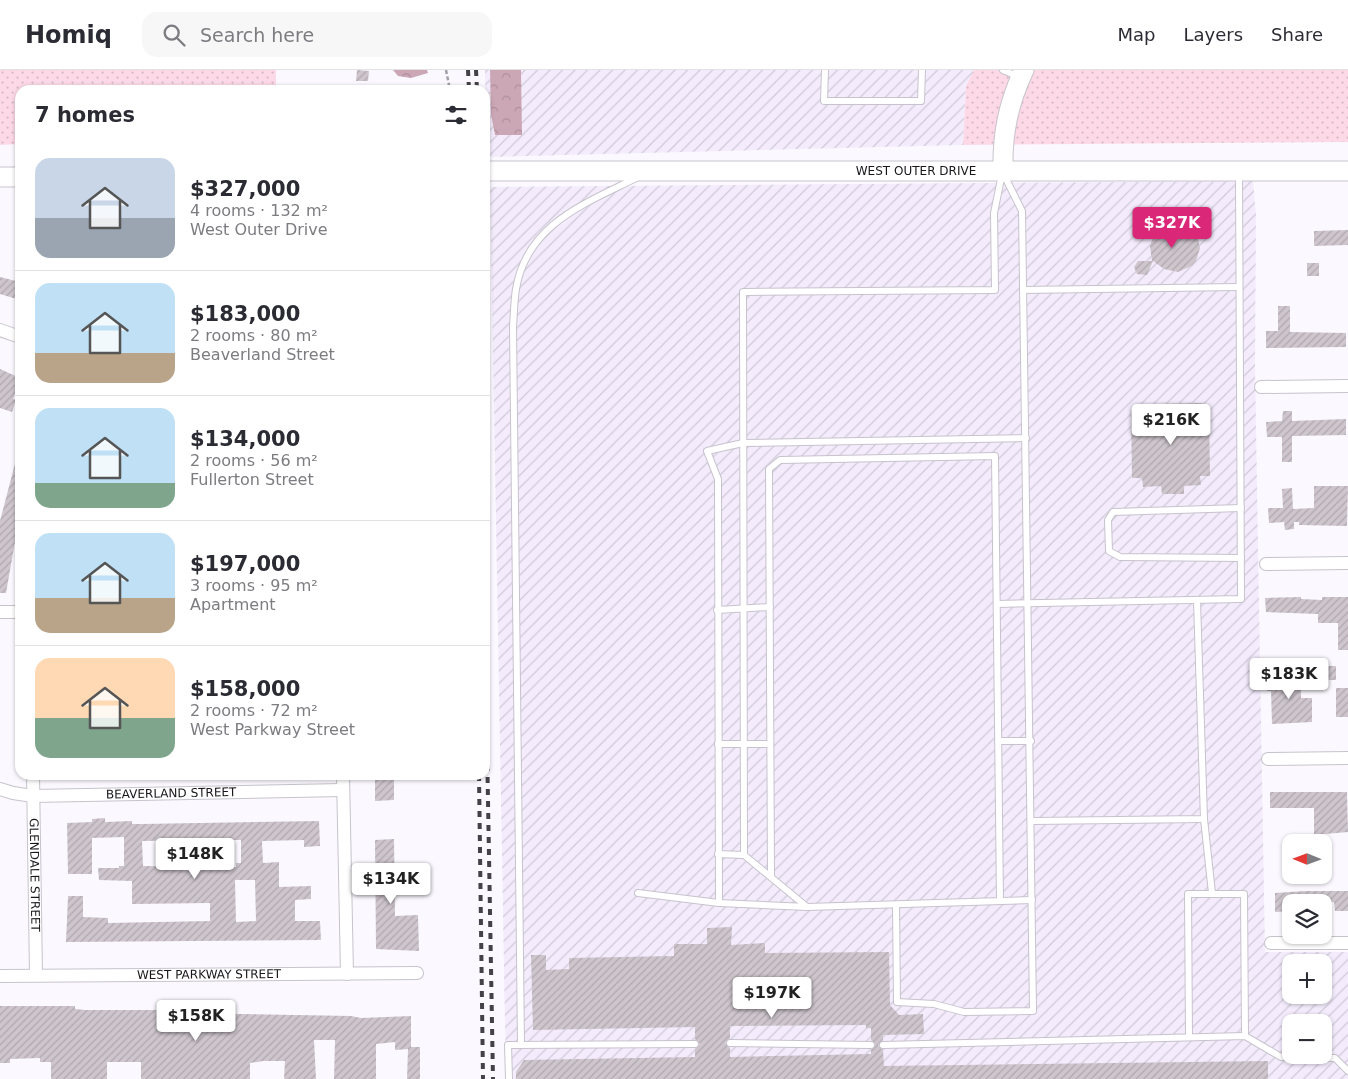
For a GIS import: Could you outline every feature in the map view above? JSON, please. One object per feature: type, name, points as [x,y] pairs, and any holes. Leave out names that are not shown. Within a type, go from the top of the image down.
[{"type":"main road","points":[[1003,172],[1004,129],[1009,106],[1022,74]]},
{"type":"main road","name":"WEST OUTER DRIVE","points":[[490,171],[1348,171]]},
{"type":"main road","points":[[0,177],[15,176]]},
{"type":"street","points":[[0,330],[15,335]]},
{"type":"street","points":[[1262,386],[1348,386]]},
{"type":"street","points":[[1266,564],[1348,563]]},
{"type":"street","points":[[0,612],[15,612]]},
{"type":"street","points":[[1268,759],[1348,758]]},
{"type":"street","name":"GLENDALE STREET","points":[[33,780],[36,976]]},
{"type":"street","points":[[343,780],[347,974]]},
{"type":"street","name":"BEAVERLAND STREET","points":[[0,788],[13,793],[34,796],[344,790]]},
{"type":"street","points":[[1271,943],[1348,943]]},
{"type":"street","name":"WEST PARKWAY STREET","points":[[0,976],[417,973]]},
{"type":"lane","points":[[825,70],[824,101],[921,102],[922,70]]},
{"type":"lane","points":[[1003,70],[1022,74]]},
{"type":"lane","points":[[997,604],[1241,600],[1239,171]]},
{"type":"lane","points":[[521,1045],[514,337],[516,287],[538,239],[555,222],[570,211],[648,172]]},
{"type":"lane","points":[[896,905],[897,1002],[934,1004],[964,1012],[1033,1011],[1031,741],[1022,211],[1003,172]]},
{"type":"lane","points":[[744,854],[743,292],[995,290],[994,213],[1003,172]]},
{"type":"lane","points":[[1024,290],[1239,287]]},
{"type":"lane","points":[[719,903],[718,479],[707,451],[743,443],[1026,438]]},
{"type":"lane","points":[[771,875],[769,469],[780,460],[995,456],[1000,901]]},
{"type":"lane","points":[[1240,508],[1113,512],[1108,520],[1109,551],[1120,557],[1241,558]]},
{"type":"lane","points":[[1196,601],[1204,819],[1212,893]]},
{"type":"lane","points":[[717,610],[770,607]]},
{"type":"lane","points":[[998,741],[1031,741]]},
{"type":"lane","points":[[718,744],[770,744]]},
{"type":"lane","points":[[1032,821],[1204,819]]},
{"type":"lane","points":[[718,854],[744,854],[807,907]]},
{"type":"lane","points":[[638,893],[719,903],[807,907],[1032,900]]},
{"type":"lane","points":[[1189,1037],[1188,894],[1212,893],[1244,894],[1245,1036]]},
{"type":"lane","points":[[883,1045],[1245,1036],[1281,1057],[1335,1058],[1348,1071]]},
{"type":"lane","points":[[730,1043],[871,1045]]},
{"type":"lane","points":[[509,1079],[508,1045],[695,1044]]},
{"type":"path","points":[[446,70],[449,85]]},
{"type":"shaded area","points":[[0,70],[276,70],[276,85],[15,85],[15,144],[0,145]]},
{"type":"shaded area","points":[[485,70],[974,70],[966,86],[963,145],[490,157],[490,85],[485,85]]},
{"type":"shaded area","points":[[974,70],[1348,70],[1348,142],[963,145],[966,86]]},
{"type":"shaded area","points":[[1253,181],[1256,215],[1255,369],[1265,952],[1348,952],[1348,1079],[506,1079],[490,187]]},
{"type":"green space","points":[[393,70],[427,70],[428,73],[411,78],[398,76]]},
{"type":"green space","points":[[490,70],[521,70],[522,135],[495,135],[491,114]]},
{"type":"building","points":[[357,70],[369,71],[368,81],[356,81]]},
{"type":"building","points":[[1166,223],[1187,224],[1197,234],[1200,248],[1196,261],[1191,266],[1178,272],[1164,269],[1153,261],[1147,275],[1137,274],[1134,267],[1138,261],[1152,261],[1150,246],[1155,232]]},
{"type":"building","points":[[1348,230],[1348,245],[1314,246],[1314,231]]},
{"type":"building","points":[[1307,263],[1319,263],[1319,276],[1307,276]]},
{"type":"building","points":[[0,277],[15,281],[15,298],[0,294]]},
{"type":"building","points":[[1278,306],[1290,306],[1290,332],[1346,333],[1346,347],[1266,348],[1266,331],[1278,331]]},
{"type":"building","points":[[0,369],[15,376],[13,399],[15,403],[12,412],[0,408]]},
{"type":"building","points":[[1202,403],[1202,408],[1209,408],[1210,476],[1200,476],[1201,485],[1184,486],[1184,494],[1162,494],[1161,486],[1143,487],[1142,478],[1132,478],[1131,410],[1158,409],[1158,404]]},
{"type":"building","points":[[1283,411],[1292,411],[1292,421],[1346,419],[1346,435],[1292,436],[1292,462],[1282,462],[1282,437],[1267,437],[1266,422],[1282,421]]},
{"type":"building","points":[[15,464],[15,542],[6,593],[0,593],[0,521]]},
{"type":"building","points":[[1314,486],[1348,486],[1347,526],[1299,525],[1299,522],[1294,522],[1294,529],[1285,530],[1284,522],[1269,523],[1268,508],[1283,508],[1282,489],[1292,488],[1293,509],[1314,508]]},
{"type":"building","points":[[1301,597],[1301,599],[1322,600],[1322,597],[1348,597],[1348,650],[1338,650],[1338,623],[1318,623],[1318,614],[1266,612],[1265,598]]},
{"type":"building","points":[[1324,666],[1336,666],[1336,680],[1324,680]]},
{"type":"building","points":[[1301,675],[1301,698],[1312,698],[1312,722],[1272,724],[1271,691],[1267,691],[1266,676]]},
{"type":"building","points":[[1336,688],[1348,688],[1348,717],[1336,717]]},
{"type":"building","points":[[375,780],[394,780],[394,800],[375,801]]},
{"type":"building","points":[[1270,792],[1347,792],[1348,832],[1314,834],[1314,808],[1270,808]]},
{"type":"building","points":[[105,818],[105,822],[132,821],[132,824],[319,821],[320,846],[304,847],[304,840],[262,841],[263,863],[279,862],[279,887],[311,886],[311,899],[295,900],[295,921],[320,921],[321,940],[66,942],[68,896],[83,896],[83,917],[108,918],[108,923],[210,921],[210,903],[132,904],[132,881],[99,880],[98,868],[119,868],[119,866],[124,866],[124,837],[92,838],[92,874],[68,874],[67,823],[92,822],[92,819]],"holes":[[[241,840],[241,863],[236,863],[236,867],[143,866],[142,841]],[[235,880],[255,880],[256,921],[236,922]]]},
{"type":"building","points":[[394,839],[395,916],[418,915],[419,951],[376,949],[375,840]]},
{"type":"building","points":[[1348,891],[1348,911],[1335,911],[1332,894],[1282,894],[1282,912],[1275,912],[1275,893]]},
{"type":"building","points":[[732,927],[731,945],[765,943],[765,953],[889,952],[890,1005],[899,1015],[923,1014],[924,1034],[883,1035],[883,1040],[878,1045],[883,1050],[884,1066],[1268,1061],[1268,1079],[516,1079],[516,1072],[524,1060],[695,1057],[695,1049],[700,1044],[695,1039],[695,1027],[533,1030],[531,955],[546,955],[546,970],[569,969],[569,958],[674,956],[674,944],[707,944],[707,928]],"holes":[[[866,1025],[866,1028],[871,1028],[871,1040],[876,1045],[871,1050],[871,1054],[730,1057],[730,1048],[725,1043],[730,1038],[730,1026]]]},
{"type":"building","points":[[0,1006],[75,1006],[75,1009],[85,1010],[170,1010],[180,1011],[180,1013],[351,1016],[361,1018],[411,1016],[411,1047],[420,1047],[420,1079],[407,1079],[408,1049],[395,1050],[395,1042],[376,1044],[376,1079],[334,1079],[335,1040],[314,1040],[316,1079],[284,1079],[285,1061],[263,1061],[250,1063],[250,1079],[141,1079],[141,1062],[107,1062],[107,1079],[51,1079],[51,1062],[40,1062],[40,1058],[10,1059],[10,1063],[0,1063]]},
{"type":"railway","points":[[468,70],[469,85]]},
{"type":"railway","points":[[476,70],[477,85]]},
{"type":"railway","points":[[479,780],[483,1079]]},
{"type":"railway","points":[[488,780],[493,1079]]}]
